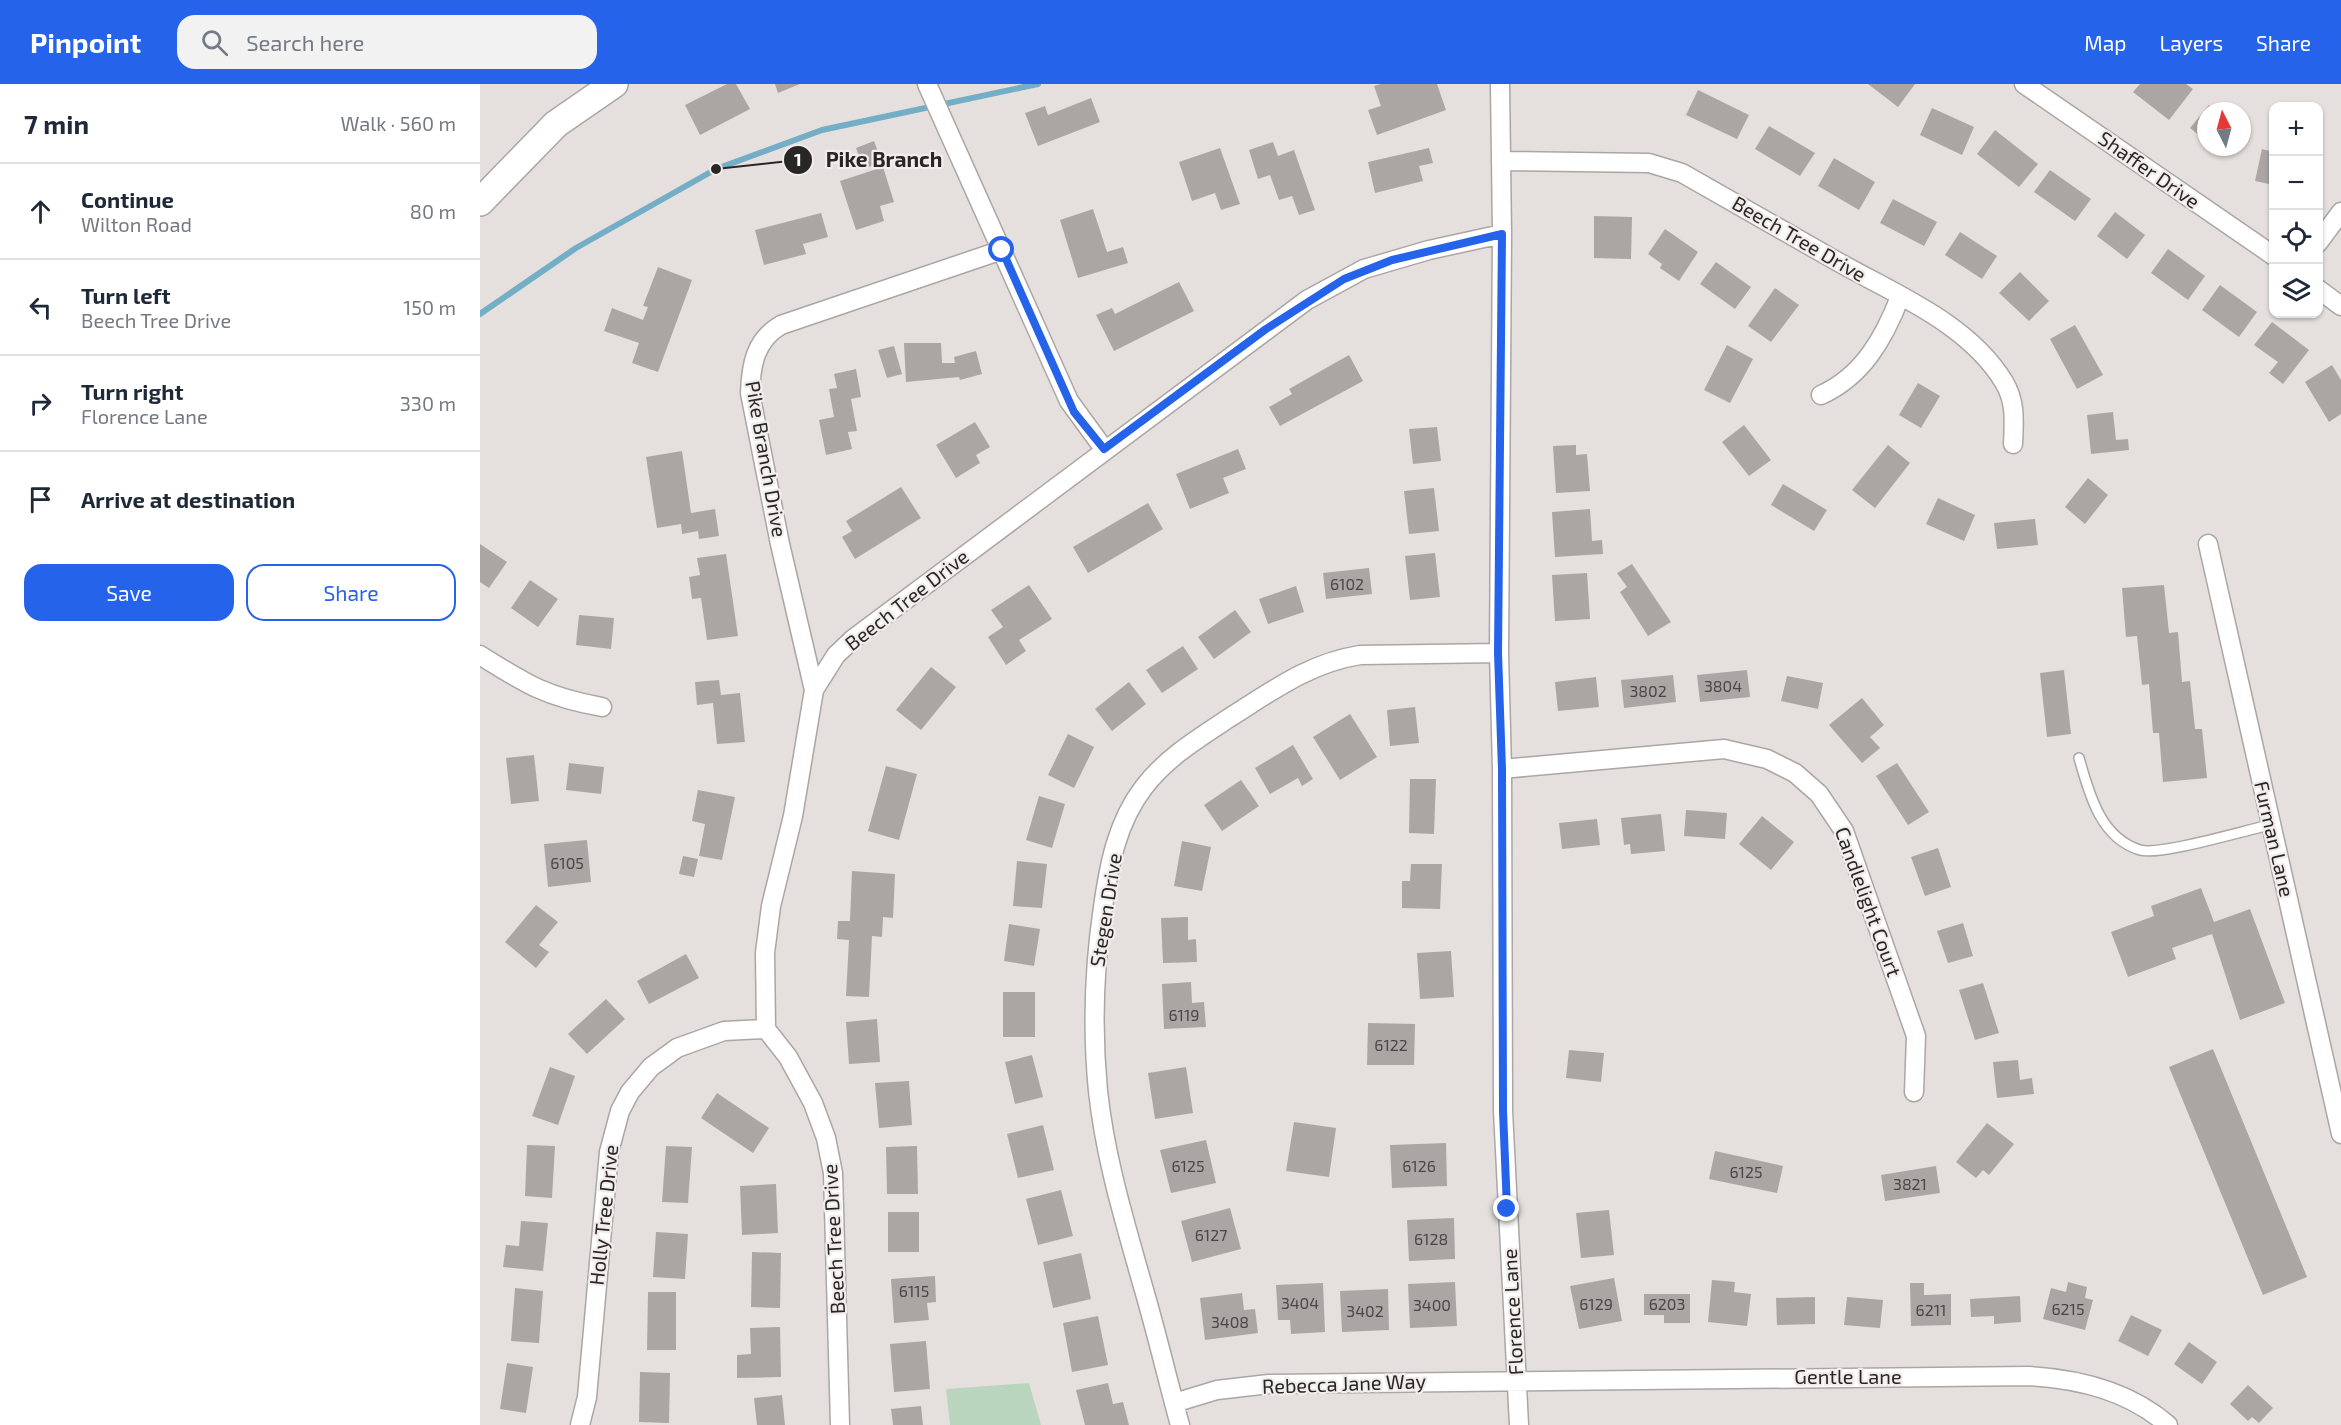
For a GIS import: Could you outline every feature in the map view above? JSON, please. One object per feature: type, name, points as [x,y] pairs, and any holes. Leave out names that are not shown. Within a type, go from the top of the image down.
[{"type":"main road","points":[[480,202],[556,124],[614,84]]},
{"type":"street","points":[[927,84],[1071,407],[1104,449]]},
{"type":"street","name":"Florence Lane","points":[[1500,84],[1502,234],[1498,653],[1502,769],[1503,1111],[1519,1425]]},
{"type":"street","name":"Shaffer Drive","points":[[2024,84],[2269,253]]},
{"type":"street","name":"Beech Tree Drive","points":[[1501,161],[1635,162],[1669,168],[1955,329],[1988,361],[2010,396],[2014,411],[2013,444]]},
{"type":"street","points":[[2323,237],[2341,212]]},
{"type":"street","name":"Beech Tree Drive","points":[[840,1425],[833,1173],[826,1138],[813,1103],[788,1057],[766,1029],[767,926],[793,816],[814,690],[836,655],[853,639],[1266,329],[1344,279],[1392,260],[1502,234]]},
{"type":"street","name":"Pike Branch Drive","points":[[814,690],[780,544],[750,393],[751,370],[757,350],[763,339],[781,325],[1002,250]]},
{"type":"street","points":[[2323,292],[2341,306]]},
{"type":"street","points":[[1821,395],[1841,386],[1866,362],[1900,297]]},
{"type":"street","name":"Furman Lane","points":[[2208,544],[2341,1134]]},
{"type":"street","name":"Stegen Drive","points":[[1180,1425],[1115,1186],[1097,1082],[1095,971],[1107,877],[1117,838],[1128,812],[1144,788],[1165,764],[1190,744],[1306,670],[1339,658],[1360,655],[1498,653]]},
{"type":"street","points":[[480,655],[543,693],[602,707]]},
{"type":"street","name":"Candlelight Court","points":[[1502,769],[1725,749],[1767,759],[1795,773],[1819,794],[1844,831],[1916,1036],[1914,1092]]},
{"type":"street","name":"Holly Tree Drive","points":[[580,1425],[587,1397],[609,1152],[620,1111],[630,1092],[651,1067],[677,1048],[724,1031],[766,1029]]},
{"type":"street","name":"Gentle Lane","points":[[1516,1380],[2029,1376],[2062,1378],[2119,1394],[2168,1425]]},
{"type":"street","name":"Rebecca Jane Way","points":[[1174,1403],[1217,1390],[1269,1384],[1516,1380]]},
{"type":"lane","points":[[2079,758],[2091,800],[2104,823],[2115,836],[2140,851],[2160,850],[2270,825]]},
{"type":"green space","points":[[1029,1383],[1041,1425],[950,1425],[946,1389]]},
{"type":"building","points":[[727,84],[736,84],[750,109],[700,135],[685,105]]},
{"type":"building","points":[[775,84],[800,84],[778,93]]},
{"type":"building","points":[[1437,84],[1446,110],[1377,135],[1368,110],[1381,106],[1374,86]]},
{"type":"building","points":[[1868,84],[1915,84],[1898,107]]},
{"type":"building","points":[[2140,84],[2186,84],[2193,89],[2169,120],[2133,92]]},
{"type":"building","points":[[1698,90],[1749,115],[1737,139],[1686,115]]},
{"type":"building","points":[[1091,98],[1100,122],[1038,146],[1025,113],[1045,106],[1048,115]]},
{"type":"building","points":[[1932,108],[1974,127],[1962,155],[1920,135]]},
{"type":"building","points":[[2197,120],[2197,134],[2190,128]]},
{"type":"building","points":[[1769,126],[1815,153],[1800,176],[1755,149]]},
{"type":"building","points":[[1995,130],[2038,164],[2019,187],[1977,154]]},
{"type":"building","points":[[874,141],[882,162],[864,169],[856,148]]},
{"type":"building","points":[[1273,142],[1278,156],[1294,150],[1315,210],[1299,215],[1292,196],[1279,200],[1270,175],[1258,179],[1249,150]]},
{"type":"building","points":[[1220,148],[1240,204],[1221,210],[1215,193],[1192,201],[1179,162]]},
{"type":"building","points":[[1429,148],[1433,163],[1419,166],[1423,181],[1375,193],[1368,162]]},
{"type":"building","points":[[2262,149],[2269,151],[2269,184],[2255,181]]},
{"type":"building","points":[[1834,158],[1875,182],[1859,210],[1818,186]]},
{"type":"building","points":[[883,167],[894,202],[880,206],[884,221],[856,230],[840,181]]},
{"type":"building","points":[[2050,170],[2091,199],[2075,221],[2034,192]]},
{"type":"building","points":[[1893,199],[1937,222],[1924,246],[1880,223]]},
{"type":"building","points":[[1093,209],[1107,252],[1123,247],[1128,263],[1078,278],[1060,220]]},
{"type":"building","points":[[2115,212],[2145,235],[2127,259],[2097,236]]},
{"type":"building","points":[[821,213],[828,237],[803,244],[806,254],[764,265],[755,230]]},
{"type":"building","points":[[1594,216],[1632,217],[1631,259],[1594,258]]},
{"type":"building","points":[[1665,229],[1698,252],[1679,281],[1660,268],[1662,264],[1648,254]]},
{"type":"building","points":[[1960,232],[1997,256],[1982,279],[1945,255]]},
{"type":"building","points":[[2168,249],[2205,276],[2188,300],[2151,273]]},
{"type":"building","points":[[1716,262],[1751,287],[1735,309],[1700,284]]},
{"type":"building","points":[[658,267],[692,280],[658,372],[632,363],[639,343],[604,331],[612,308],[643,320],[648,307],[643,306]]},
{"type":"building","points":[[2020,272],[2049,301],[2029,321],[1999,293]]},
{"type":"building","points":[[1179,282],[1194,311],[1114,351],[1096,315],[1112,308],[1115,314]]},
{"type":"building","points":[[2220,285],[2257,312],[2239,337],[2202,310]]},
{"type":"building","points":[[1775,288],[1799,305],[1771,342],[1748,326]]},
{"type":"building","points":[[2272,322],[2309,350],[2283,384],[2269,373],[2278,362],[2254,345]]},
{"type":"building","points":[[2075,325],[2103,375],[2077,389],[2050,339]]},
{"type":"building","points":[[904,343],[941,343],[942,363],[955,363],[954,357],[976,351],[982,374],[960,380],[959,377],[906,382]]},
{"type":"building","points":[[1727,345],[1753,359],[1730,403],[1704,390]]},
{"type":"building","points":[[894,346],[902,374],[887,378],[878,350]]},
{"type":"building","points":[[1349,355],[1363,381],[1280,426],[1269,407],[1292,394],[1289,389]]},
{"type":"building","points":[[2332,365],[2341,380],[2341,414],[2329,422],[2305,382]]},
{"type":"building","points":[[856,369],[861,397],[851,399],[857,431],[848,432],[852,449],[826,455],[819,420],[834,417],[829,389],[837,388],[834,374]]},
{"type":"building","points":[[1918,383],[1940,396],[1921,428],[1899,415]]},
{"type":"building","points":[[2113,412],[2116,440],[2128,439],[2129,450],[2091,454],[2087,415]]},
{"type":"building","points":[[975,422],[990,447],[976,455],[980,463],[956,478],[936,445]]},
{"type":"building","points":[[1744,425],[1771,460],[1749,476],[1722,442]]},
{"type":"building","points":[[1437,427],[1441,461],[1413,464],[1409,429]]},
{"type":"building","points":[[1576,445],[1576,455],[1587,454],[1590,491],[1556,493],[1553,446]]},
{"type":"building","points":[[1888,445],[1910,463],[1875,508],[1852,490]]},
{"type":"building","points":[[1238,449],[1246,469],[1223,478],[1229,493],[1190,509],[1176,474]]},
{"type":"building","points":[[682,451],[691,513],[715,509],[719,536],[699,539],[698,531],[682,534],[681,524],[657,528],[646,457]]},
{"type":"building","points":[[2088,478],[2108,495],[2085,524],[2065,507]]},
{"type":"building","points":[[1783,484],[1827,510],[1814,531],[1771,505]]},
{"type":"building","points":[[901,487],[921,518],[855,559],[842,537],[852,531],[846,521]]},
{"type":"building","points":[[1434,488],[1439,531],[1409,534],[1404,491]]},
{"type":"building","points":[[1938,498],[1975,515],[1964,541],[1926,524]]},
{"type":"building","points":[[1148,503],[1163,529],[1088,573],[1073,547]]},
{"type":"building","points":[[1590,509],[1592,541],[1602,540],[1603,554],[1555,557],[1552,512]]},
{"type":"building","points":[[2035,519],[2038,545],[1997,549],[1994,523]]},
{"type":"building","points":[[480,544],[507,562],[489,588],[480,582]]},
{"type":"building","points":[[1435,553],[1440,597],[1410,600],[1405,556]]},
{"type":"building","points":[[726,554],[738,636],[707,640],[701,598],[692,599],[689,577],[700,575],[697,558]]},
{"type":"building","points":[[1632,564],[1671,622],[1648,636],[1620,592],[1627,587],[1617,573]]},
{"type":"building","points":[[1369,568],[1372,594],[1326,599],[1323,573]]},
{"type":"building","points":[[1587,573],[1590,619],[1555,621],[1552,575]]},
{"type":"building","points":[[530,580],[558,599],[538,627],[511,608]]},
{"type":"building","points":[[1029,585],[1052,619],[1019,640],[1026,651],[1006,665],[988,637],[1003,627],[991,610]]},
{"type":"building","points":[[2164,585],[2169,633],[2178,632],[2182,682],[2190,681],[2195,729],[2202,729],[2207,778],[2163,782],[2159,733],[2153,733],[2149,684],[2142,685],[2137,636],[2126,637],[2122,588]]},
{"type":"building","points":[[1296,586],[1304,612],[1268,624],[1259,599]]},
{"type":"building","points":[[1235,610],[1251,632],[1214,659],[1198,637]]},
{"type":"building","points":[[579,615],[614,618],[611,649],[576,645]]},
{"type":"building","points":[[1183,646],[1198,669],[1162,693],[1146,670]]},
{"type":"building","points":[[931,667],[956,687],[921,730],[896,710]]},
{"type":"building","points":[[1747,670],[1750,697],[1700,702],[1697,675]]},
{"type":"building","points":[[2064,670],[2071,734],[2047,737],[2040,673]]},
{"type":"building","points":[[1673,675],[1676,702],[1624,708],[1621,680]]},
{"type":"building","points":[[1787,676],[1823,683],[1818,709],[1781,701]]},
{"type":"building","points":[[1596,677],[1599,707],[1558,711],[1555,682]]},
{"type":"building","points":[[719,680],[721,695],[740,693],[745,742],[717,744],[713,703],[697,705],[695,682]]},
{"type":"building","points":[[1129,682],[1146,704],[1112,731],[1095,709]]},
{"type":"building","points":[[1862,698],[1884,725],[1870,737],[1880,748],[1862,763],[1829,725]]},
{"type":"building","points":[[1415,707],[1419,743],[1390,746],[1387,710]]},
{"type":"building","points":[[1350,714],[1377,757],[1340,780],[1313,737]]},
{"type":"building","points":[[1068,734],[1094,747],[1074,788],[1048,775]]},
{"type":"building","points":[[1293,745],[1313,779],[1302,786],[1298,778],[1270,794],[1255,768]]},
{"type":"building","points":[[534,755],[539,801],[511,804],[506,758]]},
{"type":"building","points":[[569,763],[604,767],[601,794],[566,790]]},
{"type":"building","points":[[1897,763],[1929,812],[1908,825],[1876,776]]},
{"type":"building","points":[[886,766],[917,774],[899,840],[868,831]]},
{"type":"building","points":[[1410,779],[1436,779],[1434,834],[1409,833]]},
{"type":"building","points":[[1241,780],[1259,806],[1222,831],[1204,805]]},
{"type":"building","points":[[698,790],[735,797],[722,860],[699,856],[705,824],[692,821]]},
{"type":"building","points":[[1039,796],[1065,804],[1052,848],[1026,840]]},
{"type":"building","points":[[1686,810],[1727,813],[1725,839],[1684,836]]},
{"type":"building","points":[[1661,814],[1665,851],[1631,854],[1630,844],[1624,845],[1621,818]]},
{"type":"building","points":[[1762,816],[1794,842],[1771,870],[1739,844]]},
{"type":"building","points":[[1597,819],[1600,845],[1562,849],[1559,823]]},
{"type":"building","points":[[587,840],[591,882],[548,887],[544,844]]},
{"type":"building","points":[[1182,841],[1211,847],[1202,891],[1174,886]]},
{"type":"building","points":[[1938,848],[1951,887],[1925,896],[1911,857]]},
{"type":"building","points":[[683,856],[698,859],[694,877],[679,874]]},
{"type":"building","points":[[1017,861],[1047,864],[1042,908],[1013,906]]},
{"type":"building","points":[[1411,864],[1442,864],[1440,909],[1402,908],[1402,881],[1410,881]]},
{"type":"building","points":[[852,871],[895,874],[893,918],[883,917],[882,937],[872,936],[869,997],[846,996],[849,940],[837,939],[838,921],[850,921]]},
{"type":"building","points":[[2201,888],[2214,922],[2250,909],[2285,1003],[2240,1020],[2212,934],[2172,948],[2176,959],[2128,977],[2111,932],[2154,916],[2151,906]]},
{"type":"building","points":[[536,905],[558,922],[539,945],[549,952],[536,968],[505,942]]},
{"type":"building","points":[[1188,917],[1188,940],[1196,939],[1197,962],[1163,963],[1161,918]]},
{"type":"building","points":[[1963,923],[1973,956],[1948,963],[1937,931]]},
{"type":"building","points":[[1009,924],[1040,929],[1034,966],[1004,961]]},
{"type":"building","points":[[1451,951],[1454,997],[1420,999],[1417,953]]},
{"type":"building","points":[[686,954],[699,978],[649,1004],[637,981]]},
{"type":"building","points":[[1191,982],[1192,1003],[1204,1002],[1206,1027],[1164,1029],[1162,984]]},
{"type":"building","points":[[1983,983],[1999,1033],[1975,1040],[1959,990]]},
{"type":"building","points":[[1003,992],[1035,992],[1035,1037],[1003,1037]]},
{"type":"building","points":[[606,999],[625,1019],[587,1054],[568,1034]]},
{"type":"building","points":[[877,1019],[880,1062],[849,1064],[846,1022]]},
{"type":"building","points":[[1368,1023],[1415,1024],[1414,1065],[1367,1065]]},
{"type":"building","points":[[2213,1049],[2307,1277],[2263,1295],[2169,1067]]},
{"type":"building","points":[[1569,1050],[1604,1053],[1601,1082],[1566,1078]]},
{"type":"building","points":[[1032,1055],[1043,1097],[1015,1104],[1005,1062]]},
{"type":"building","points":[[2018,1060],[2020,1080],[2032,1078],[2034,1094],[1997,1098],[1993,1062]]},
{"type":"building","points":[[550,1067],[575,1076],[558,1125],[532,1116]]},
{"type":"building","points":[[1186,1067],[1193,1113],[1155,1119],[1148,1073]]},
{"type":"building","points":[[909,1081],[912,1125],[879,1128],[875,1083]]},
{"type":"building","points":[[717,1093],[769,1128],[753,1153],[701,1118]]},
{"type":"building","points":[[1294,1122],[1336,1128],[1329,1177],[1286,1171]]},
{"type":"building","points":[[1987,1123],[2014,1144],[1989,1175],[1983,1170],[1976,1178],[1956,1162]]},
{"type":"building","points":[[1043,1125],[1054,1170],[1018,1178],[1007,1134]]},
{"type":"building","points":[[1206,1140],[1216,1183],[1171,1193],[1160,1150]]},
{"type":"building","points":[[1446,1143],[1447,1186],[1392,1188],[1390,1145]]},
{"type":"building","points":[[527,1145],[555,1146],[552,1198],[525,1196]]},
{"type":"building","points":[[666,1146],[692,1147],[688,1203],[662,1202]]},
{"type":"building","points":[[917,1146],[918,1194],[887,1194],[886,1147]]},
{"type":"building","points":[[1715,1151],[1783,1166],[1777,1193],[1709,1179]]},
{"type":"building","points":[[1936,1166],[1940,1193],[1885,1201],[1881,1175]]},
{"type":"building","points":[[776,1184],[778,1233],[742,1235],[740,1186]]},
{"type":"building","points":[[1061,1190],[1073,1236],[1038,1245],[1026,1199]]},
{"type":"building","points":[[1230,1208],[1241,1249],[1192,1262],[1181,1221]]},
{"type":"building","points":[[1609,1210],[1614,1255],[1581,1258],[1576,1213]]},
{"type":"building","points":[[888,1212],[919,1212],[919,1252],[888,1252]]},
{"type":"building","points":[[1454,1218],[1455,1259],[1409,1261],[1407,1220]]},
{"type":"building","points":[[521,1221],[548,1223],[543,1271],[503,1267],[506,1245],[519,1246]]},
{"type":"building","points":[[656,1232],[688,1234],[685,1279],[653,1277]]},
{"type":"building","points":[[752,1252],[781,1253],[780,1308],[751,1307]]},
{"type":"building","points":[[1081,1253],[1091,1299],[1053,1308],[1043,1262]]},
{"type":"building","points":[[935,1276],[936,1302],[927,1303],[929,1320],[894,1323],[891,1279]]},
{"type":"building","points":[[1614,1278],[1622,1321],[1579,1329],[1570,1286]]},
{"type":"building","points":[[1712,1280],[1735,1282],[1734,1292],[1751,1294],[1747,1326],[1708,1322]]},
{"type":"building","points":[[1455,1282],[1457,1326],[1410,1328],[1408,1284]]},
{"type":"building","points":[[2068,1282],[2087,1287],[2085,1298],[2093,1300],[2085,1330],[2043,1319],[2051,1288],[2066,1292]]},
{"type":"building","points":[[1323,1283],[1325,1332],[1291,1334],[1290,1320],[1278,1320],[1276,1285]]},
{"type":"building","points":[[1910,1283],[1924,1283],[1924,1295],[1951,1294],[1951,1325],[1911,1326]]},
{"type":"building","points":[[515,1288],[543,1291],[539,1343],[511,1341]]},
{"type":"building","points":[[1388,1289],[1389,1330],[1342,1332],[1340,1291]]},
{"type":"building","points":[[648,1292],[676,1292],[676,1350],[647,1350]]},
{"type":"building","points":[[1242,1293],[1244,1310],[1255,1309],[1258,1333],[1205,1340],[1200,1298]]},
{"type":"building","points":[[1644,1294],[1690,1294],[1690,1323],[1664,1323],[1664,1315],[1644,1315]]},
{"type":"building","points":[[2020,1296],[2021,1322],[1994,1324],[1994,1316],[1971,1317],[1970,1299]]},
{"type":"building","points":[[1815,1297],[1815,1324],[1777,1325],[1776,1298]]},
{"type":"building","points":[[1847,1297],[1883,1300],[1880,1328],[1844,1325]]},
{"type":"building","points":[[2131,1315],[2162,1330],[2148,1356],[2118,1341]]},
{"type":"building","points":[[1098,1316],[1108,1365],[1072,1372],[1063,1323]]},
{"type":"building","points":[[780,1327],[781,1377],[737,1378],[737,1355],[751,1354],[750,1328]]},
{"type":"building","points":[[926,1341],[930,1389],[894,1392],[890,1344]]},
{"type":"building","points":[[2189,1342],[2217,1362],[2202,1384],[2174,1364]]},
{"type":"building","points":[[507,1363],[533,1367],[526,1413],[500,1409]]},
{"type":"building","points":[[640,1372],[670,1373],[669,1423],[639,1422]]},
{"type":"building","points":[[1108,1383],[1113,1404],[1123,1402],[1129,1425],[1085,1425],[1076,1390]]},
{"type":"building","points":[[2248,1385],[2273,1408],[2259,1423],[2252,1417],[2248,1421],[2230,1404]]},
{"type":"building","points":[[782,1395],[785,1425],[757,1425],[754,1398]]},
{"type":"building","points":[[921,1406],[923,1425],[893,1425],[891,1409]]},
{"type":"waterway","points":[[480,314],[576,248],[716,169],[822,130],[1038,84]]},
{"type":"place","name":"Pike Branch","points":[[716,169]]},
{"type":"route","points":[[1002,250],[1074,412],[1104,449],[1266,329],[1307,300],[1344,279],[1364,269],[1392,260],[1502,234],[1498,653],[1502,769],[1503,1111],[1507,1209]]}]
